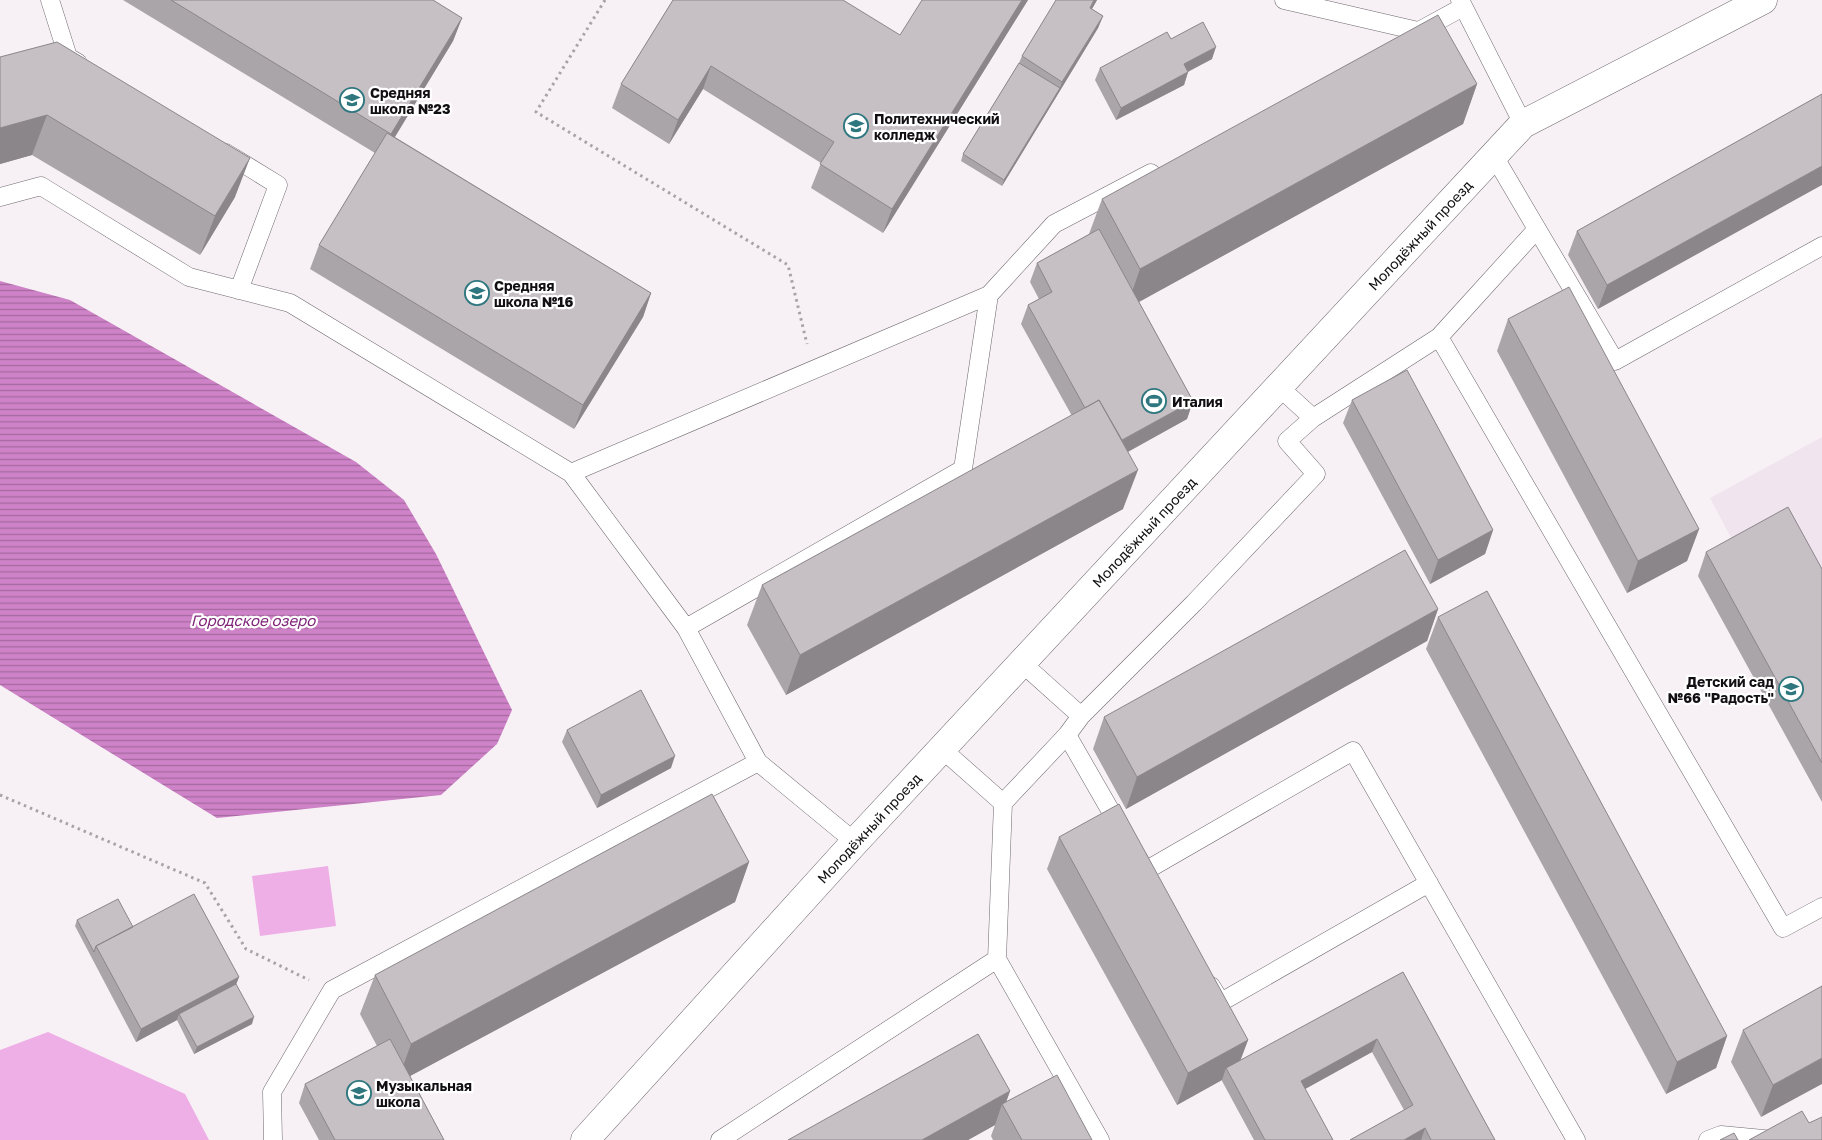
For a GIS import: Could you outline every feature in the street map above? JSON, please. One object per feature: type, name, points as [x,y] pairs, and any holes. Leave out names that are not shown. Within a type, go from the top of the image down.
[{"type":"street","name":"Молодёжный проезд","points":[[585,1140],[856,842],[1523,124],[1763,0]]},
{"type":"lane","points":[[50,0],[68,57],[93,72]]},
{"type":"lane","points":[[1284,0],[1330,6],[1418,31]]},
{"type":"lane","points":[[1392,45],[1462,4],[1523,124]]},
{"type":"lane","points":[[211,144],[278,185],[239,290]]},
{"type":"lane","points":[[1494,156],[1614,361],[1822,246]]},
{"type":"lane","points":[[570,473],[989,295],[1054,224],[1167,164]]},
{"type":"lane","points":[[0,198],[41,186],[189,277],[290,303],[570,473],[686,628],[758,762],[856,842]]},
{"type":"lane","points":[[1100,1140],[996,959],[1003,803],[1067,735],[1081,716],[1194,602],[1316,474],[1287,440],[1313,418],[1439,337],[1537,229]]},
{"type":"lane","points":[[686,628],[963,469],[989,295]]},
{"type":"lane","points":[[1439,337],[1783,928],[1822,907]]},
{"type":"lane","points":[[1279,387],[1313,418]]},
{"type":"lane","points":[[1022,664],[1081,716]]},
{"type":"lane","points":[[1067,735],[1154,887]]},
{"type":"lane","points":[[942,749],[1003,803]]},
{"type":"lane","points":[[1145,871],[1353,751],[1576,1140]]},
{"type":"lane","points":[[273,1140],[272,1092],[332,990],[758,762]]},
{"type":"lane","points":[[1202,969],[1220,1002],[1429,883]]},
{"type":"lane","points":[[720,1140],[996,959]]},
{"type":"lane","points":[[1708,1140],[1721,1135],[1774,1140]]},
{"type":"path","points":[[605,0],[536,112],[788,265],[814,370]]},
{"type":"path","points":[[0,795],[205,883],[246,949],[332,990]]},
{"type":"shaded area","name":"Детский сад №66 \"Радость\"","points":[[1822,437],[1822,802],[1698,576],[1739,553],[1710,498]]},
{"type":"shaded area","points":[[328,866],[336,926],[260,936],[252,876]]},
{"type":"shaded area","points":[[48,1032],[185,1094],[209,1140],[0,1140],[0,1050]]},
{"type":"water","name":"Городское озеро","points":[[0,281],[70,300],[356,462],[404,500],[436,554],[512,710],[497,744],[441,795],[217,818],[0,685]]},
{"type":"building","name":"Средняя школа №23","points":[[171,0],[433,0],[462,18],[391,134]]},
{"type":"building","name":"Политехнический колледж","points":[[673,0],[843,0],[900,35],[922,0],[1022,0],[892,209],[820,164],[834,142],[711,66],[678,120],[621,84]]},
{"type":"building","points":[[1056,0],[1094,0],[1090,8],[1103,16],[1062,82],[1022,56]]},
{"type":"building","points":[[1438,15],[1477,84],[1140,269],[1102,199]]},
{"type":"building","points":[[1203,22],[1216,47],[1184,64],[1188,72],[1121,108],[1100,68],[1167,32],[1171,39]]},
{"type":"building","points":[[57,42],[250,158],[215,216],[47,115],[0,128],[0,57]]},
{"type":"building","points":[[1019,63],[1060,88],[1004,180],[963,154]]},
{"type":"building","points":[[1822,94],[1822,166],[1607,285],[1577,231]]},
{"type":"building","name":"Средняя школа №16","points":[[387,133],[651,293],[583,405],[319,245]]},
{"type":"building","points":[[1099,229],[1193,401],[1122,440],[1099,400],[1085,408],[1028,305],[1052,292],[1037,263]]},
{"type":"building","points":[[1569,287],[1699,529],[1638,561],[1508,319]]},
{"type":"building","points":[[1407,370],[1493,530],[1438,560],[1352,400]]},
{"type":"building","points":[[1099,400],[1138,470],[800,655],[762,585]]},
{"type":"building","points":[[1788,507],[1822,569],[1822,763],[1706,552]]},
{"type":"building","points":[[1405,550],[1438,609],[1137,777],[1104,717]]},
{"type":"building","points":[[1487,591],[1727,1036],[1677,1062],[1438,617]]},
{"type":"building","points":[[641,690],[675,756],[601,795],[567,730]]},
{"type":"building","points":[[712,794],[749,862],[411,1044],[375,975]]},
{"type":"building","points":[[1119,804],[1248,1040],[1188,1073],[1059,837]]},
{"type":"building","points":[[194,894],[239,977],[141,1029],[96,946]]},
{"type":"building","points":[[118,899],[133,927],[96,946],[94,952],[77,920]]},
{"type":"building","points":[[1403,972],[1495,1140],[1431,1140],[1425,1128],[1404,1140],[1350,1140],[1413,1105],[1377,1039],[1301,1081],[1333,1140],[1265,1140],[1226,1068]]},
{"type":"building","points":[[236,984],[254,1017],[197,1047],[179,1014]]},
{"type":"building","points":[[1822,986],[1822,1058],[1773,1085],[1743,1030]]},
{"type":"building","points":[[978,1034],[1010,1091],[922,1140],[788,1140]]},
{"type":"building","name":"Музыкальная школа","points":[[390,1039],[444,1140],[335,1140],[305,1084]]},
{"type":"building","points":[[1057,1075],[1092,1140],[1022,1140],[1002,1104]]},
{"type":"building","points":[[1802,1111],[1809,1123],[1822,1117],[1822,1140],[1749,1140]]},
{"type":"building","points":[[1734,1133],[1738,1140],[1720,1140]]},
{"type":"place","name":"Средняя школа №23","points":[[352,100]]},
{"type":"place","name":"Политехнический колледж","points":[[856,126]]},
{"type":"place","name":"Средняя школа №16","points":[[477,293]]},
{"type":"place","name":"Италия","points":[[1154,401]]},
{"type":"place","name":"Детский сад №66 \"Радость\"","points":[[1791,689]]},
{"type":"place","name":"Музыкальная школа","points":[[359,1093]]}]
